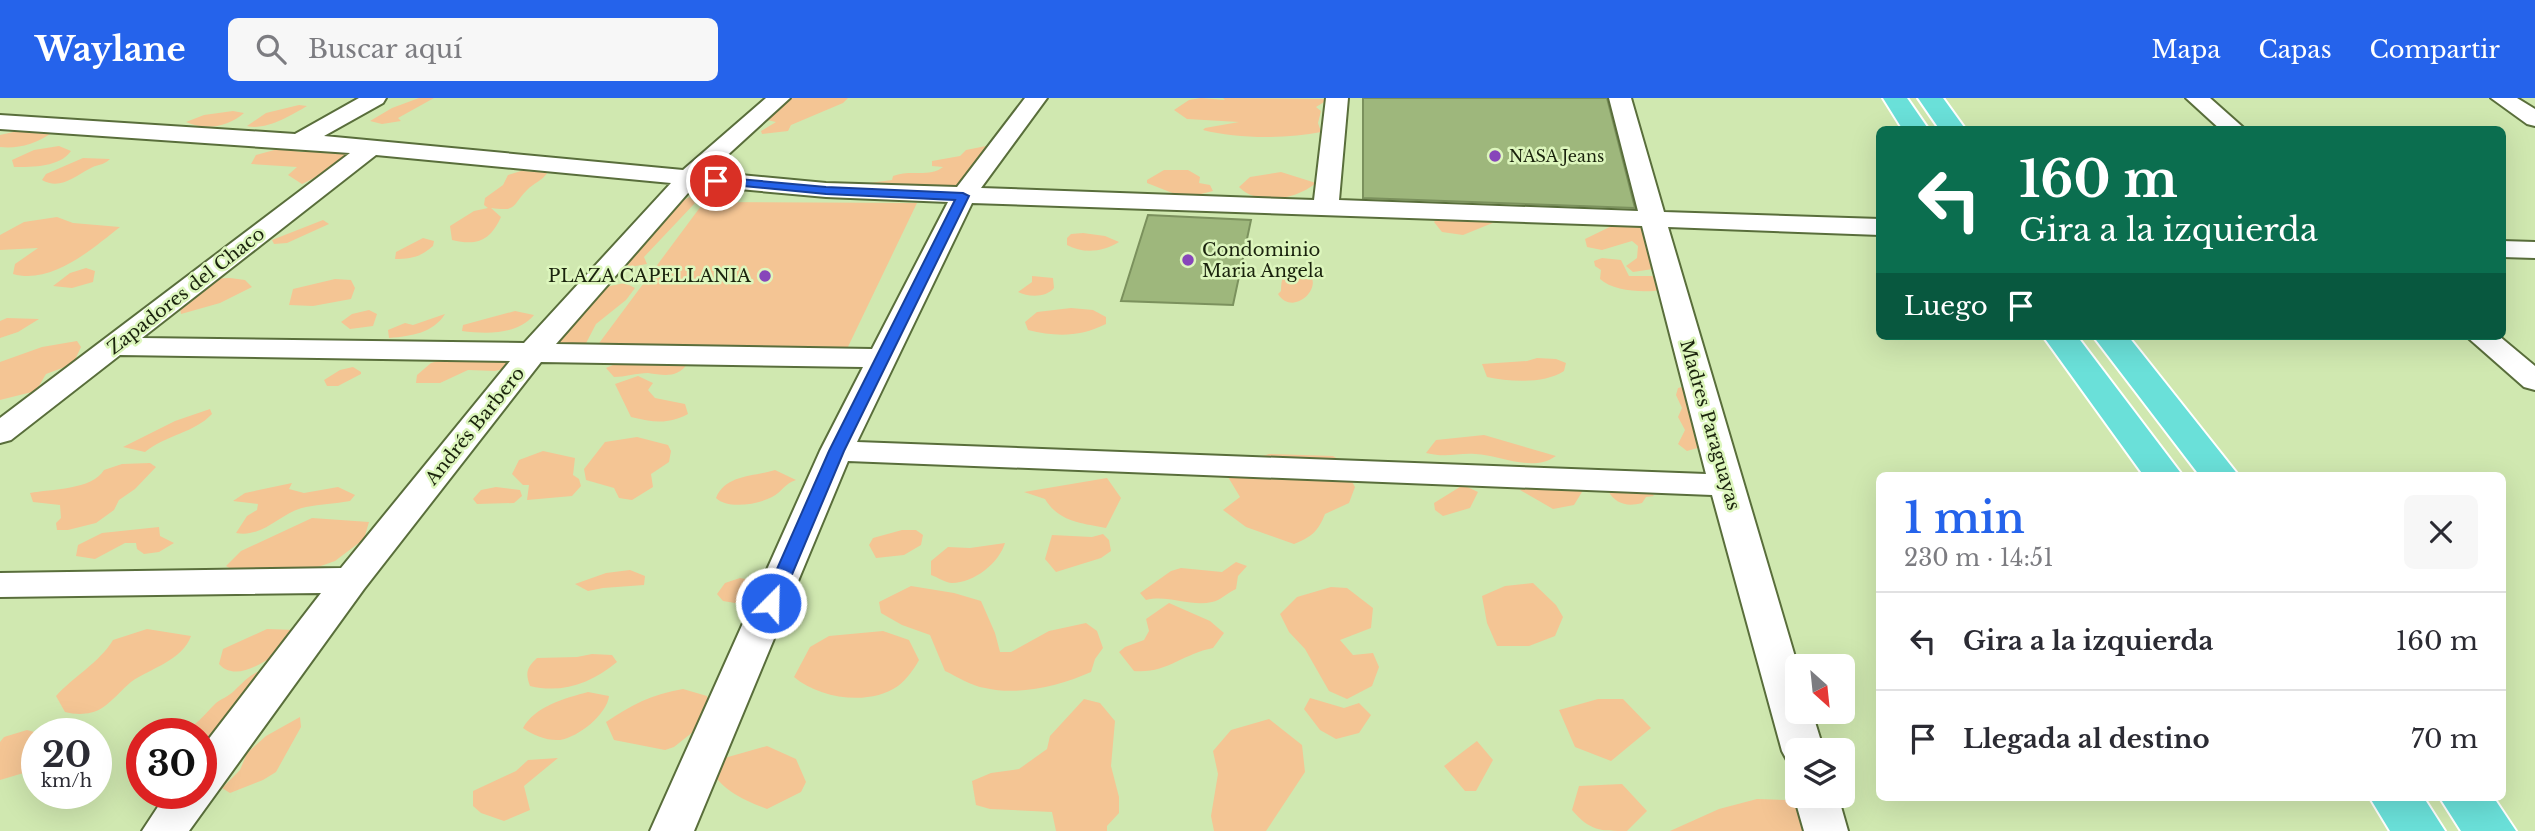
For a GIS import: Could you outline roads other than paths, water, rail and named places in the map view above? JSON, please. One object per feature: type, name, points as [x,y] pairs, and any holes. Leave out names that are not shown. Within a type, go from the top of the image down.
[{"type":"main road","points":[[1895,98],[1913,126]]},
{"type":"main road","points":[[1930,98],[1950,126]]},
{"type":"main road","points":[[2063,340],[2161,472]]},
{"type":"main road","points":[[2113,340],[2217,472]]},
{"type":"main road","points":[[2397,801],[2419,831]]},
{"type":"main road","points":[[2467,801],[2490,831]]},
{"type":"street","points":[[299,141],[375,98]]},
{"type":"street","name":"Andrés Barbero","points":[[217,759],[351,580],[533,353],[688,178],[779,98]]},
{"type":"street","points":[[673,831],[836,451],[882,358],[963,196],[1036,98]]},
{"type":"street","points":[[1326,208],[1337,98]]},
{"type":"street","name":"Madres Paraguayas","points":[[1620,98],[1726,485],[1799,738]]},
{"type":"street","points":[[2197,98],[2230,126]]},
{"type":"street","points":[[2502,98],[2535,119]]},
{"type":"street","points":[[6,125],[56,102]]},
{"type":"street","points":[[6,125],[299,141],[826,190],[1876,227]]},
{"type":"street","name":"Zapadores del Chaco","points":[[0,433],[372,147]]},
{"type":"street","points":[[2506,249],[2535,250]]},
{"type":"street","points":[[2487,340],[2535,381]]},
{"type":"street","points":[[116,346],[882,358]]},
{"type":"street","points":[[836,451],[1726,485]]},
{"type":"street","points":[[0,585],[351,580]]},
{"type":"street","points":[[1819,808],[1826,831]]},
{"type":"street","points":[[163,831],[180,809]]},
{"type":"place","name":"NASA Jeans","points":[[1495,156]]},
{"type":"place","name":"Condominio Maria Angela","points":[[1188,260]]},
{"type":"place","name":"PLAZA CAPELLANIA","points":[[765,276]]}]
